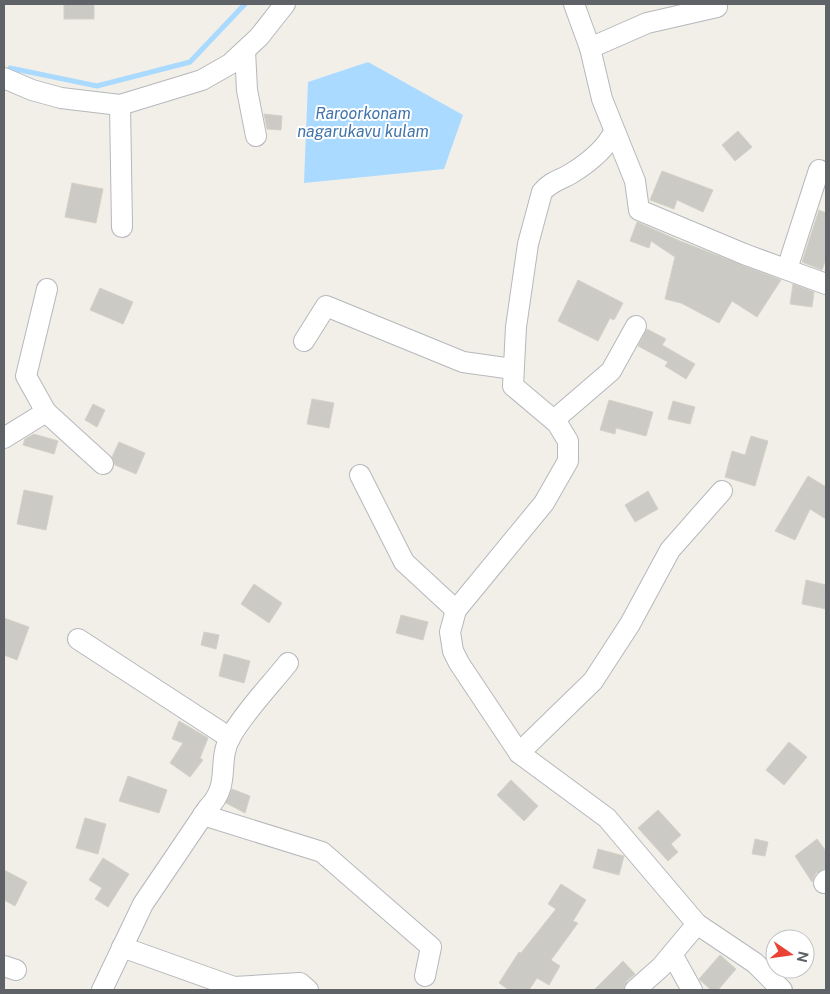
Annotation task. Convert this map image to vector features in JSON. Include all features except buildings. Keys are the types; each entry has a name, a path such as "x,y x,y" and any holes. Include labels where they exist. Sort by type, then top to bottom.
{"street":[{"path":"4,78 32,90 61,98 120,105 202,80 230,64 245,51 285,4"},
{"path":"574,4 590,48 602,98 635,181 639,210 826,284"},
{"path":"590,48 647,22 717,7"},
{"path":"245,51 246,90 256,136"},
{"path":"120,105 122,227"},
{"path":"614,132 601,151 571,174 548,185 542,192 528,244 516,327 513,369 515,390 537,404 554,420 568,441 568,461 544,503 456,610 450,632 453,651 518,753 607,818 697,924 755,963 782,990"},
{"path":"787,269 819,170"},
{"path":"47,288 26,376 46,412 103,464"},
{"path":"304,341 326,306 463,362 513,369"},
{"path":"554,420 611,370 636,326"},
{"path":"4,438 46,412"},
{"path":"360,475 404,562 456,610"},
{"path":"518,753 593,681 630,624 670,550 722,490"},
{"path":"78,639 230,738"},
{"path":"102,990 143,904 203,815 218,798 230,738 288,663"},
{"path":"203,815 322,852 431,947 425,976"},
{"path":"635,990 672,954 697,924"},
{"path":"122,947 234,987 300,983 308,990"},
{"path":"672,954 692,990"}],"water":[{"name":"Raroorkonam nagarukavu kulam","path":"368,62 463,115 444,169 304,183 308,82"}],"waterway":[{"path":"10,68 97,86 190,62 245,4"}]}
